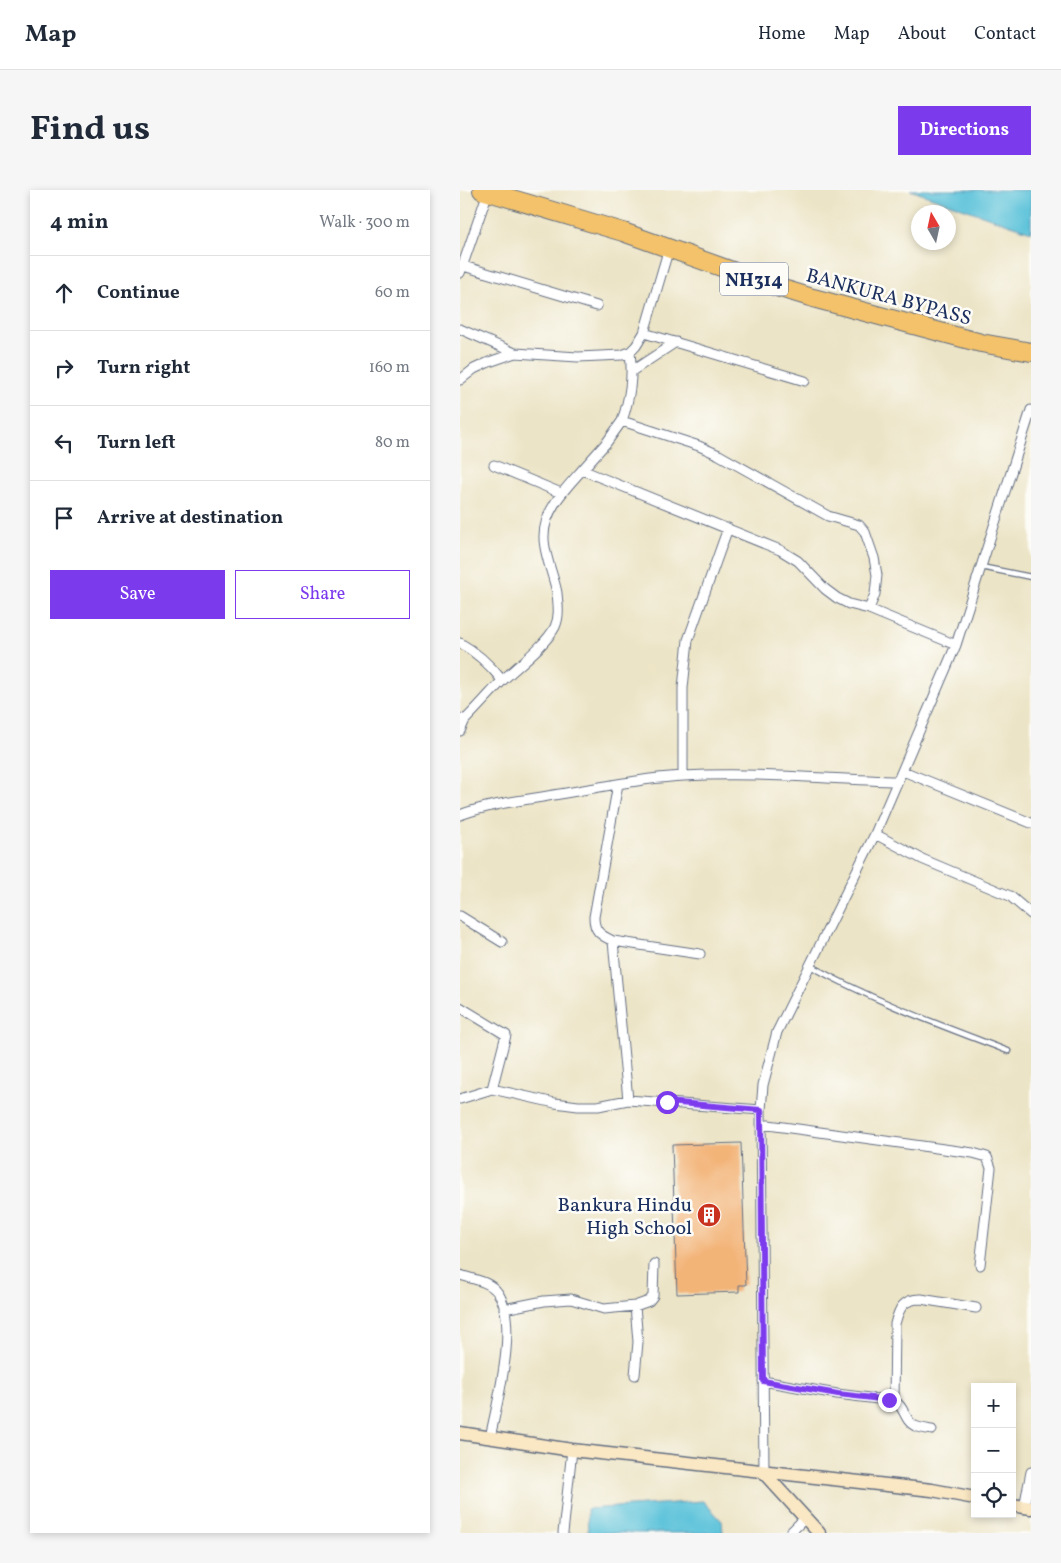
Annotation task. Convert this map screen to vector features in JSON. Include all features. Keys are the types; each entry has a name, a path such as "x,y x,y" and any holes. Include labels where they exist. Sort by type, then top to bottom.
{"highway":[{"name":"BANKURA BYPASS","path":"485,191 623,232 814,298 981,343 1031,352"}],"street":[{"path":"485,191 461,268 596,306"},
{"path":"460,329 515,353 578,356 622,355 630,352 644,334 669,248"},
{"path":"644,334 805,381"},
{"path":"632,370 676,342"},
{"path":"460,730 463,719 520,665 554,628 558,619 559,609 554,577 544,538 547,520 561,493 607,442 622,421 628,401 632,370 630,352"},
{"path":"460,380 474,369 515,353"},
{"path":"819,1533 804,1519 764,1473 762,1084 777,1032 875,834 956,645 1031,410"},
{"path":"622,421 699,446 719,455 828,516 859,525 865,532 874,558 877,575 876,594 869,609"},
{"path":"494,465 561,493"},
{"path":"582,470 728,528 791,556 825,590 837,598 869,609 956,645"},
{"path":"683,776 683,688 688,640 728,528"},
{"path":"460,643 489,663 502,680"},
{"path":"903,771 1031,823"},
{"path":"460,815 476,809 618,784 683,776 735,775 897,781"},
{"path":"618,784 594,926 602,936 613,941 700,954"},
{"path":"875,834 922,859 1010,896 1031,914"},
{"path":"460,916 502,942"},
{"path":"613,941 628,1100"},
{"path":"460,1007 506,1035 492,1089"},
{"path":"460,1099 492,1089 555,1103 578,1106 598,1106 628,1100 761,1110"},
{"path":"761,1124 973,1153 987,1157 990,1168 980,1265"},
{"path":"504,1309 560,1299 579,1301 604,1310 635,1306 649,1301 653,1296 654,1264"},
{"path":"460,1275 483,1282 498,1292 506,1316 505,1356 490,1438"},
{"path":"894,1401 895,1324 898,1312 904,1302 921,1299 976,1308"},
{"path":"635,1306 638,1342 635,1375"},
{"path":"763,1381 838,1394 894,1401 902,1406 911,1423 932,1430"},
{"path":"460,1433 572,1450 764,1473 932,1490 971,1497"},
{"path":"563,1533 572,1450"},
{"path":"1023,1507 1031,1472"},
{"path":"790,1533 804,1519"}],"lane":[{"path":"981,567 1031,577"},
{"path":"810,965 845,985 881,1002 1008,1051"}],"water":[{"path":"910,190 1031,190 1031,232 956,205"},
{"path":"703,1501 722,1521 723,1533 588,1533 587,1509"}],"building":[{"name":"Bankura Hindu High School","path":"741,1143 746,1285 739,1285 739,1292 677,1294 672,1145"}],"place":[{"name":"Bankura Hindu High School","path":"709,1215"}],"route":[{"path":"667,1102 761,1110 763,1381 838,1394 889,1400"}]}
